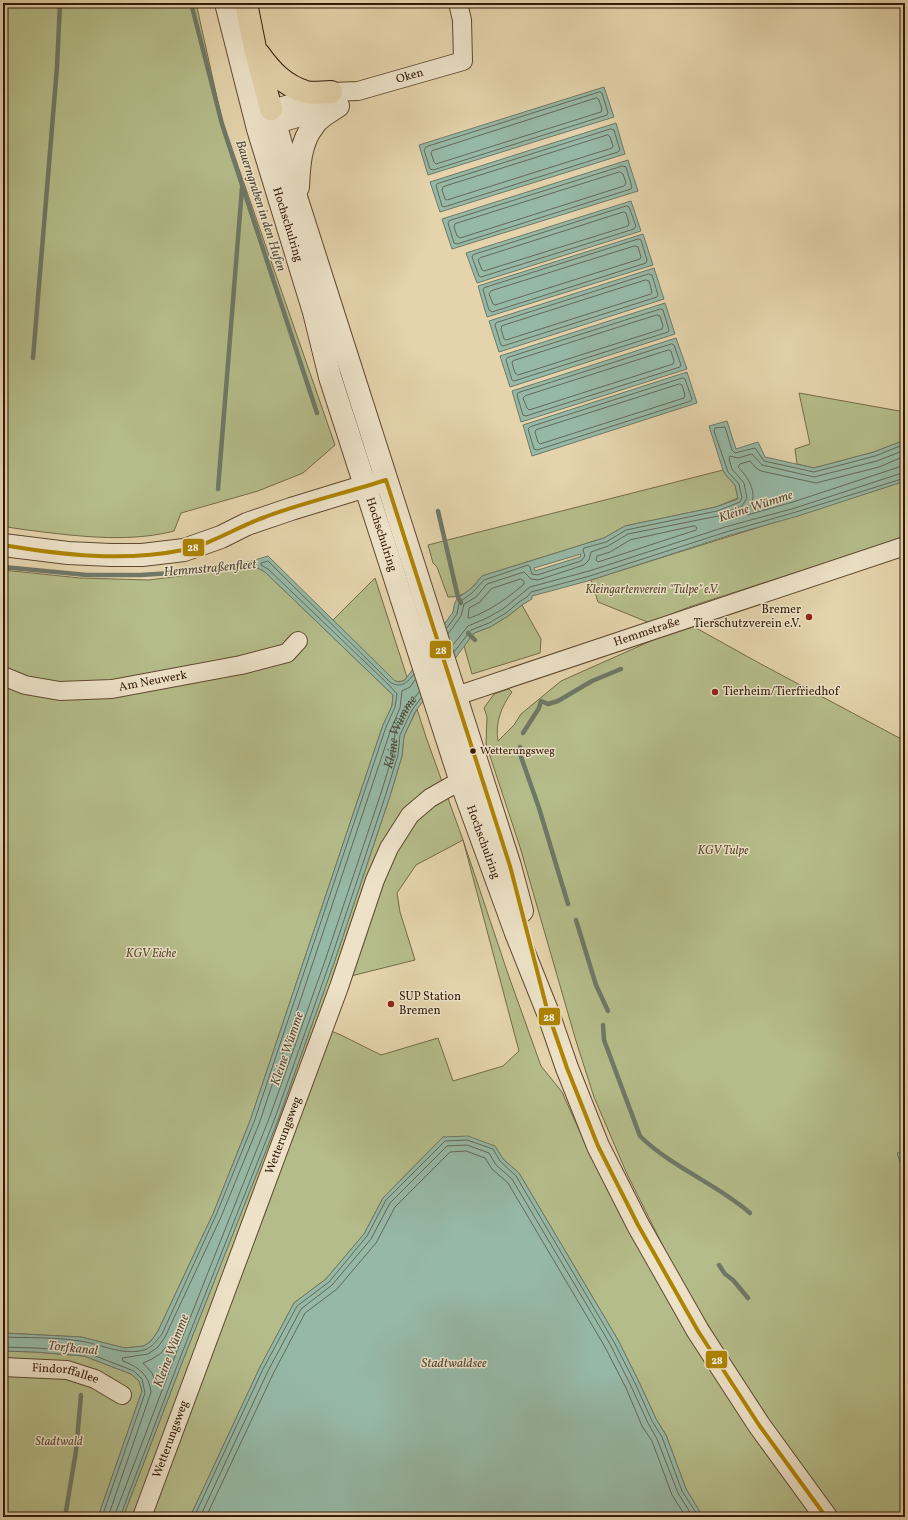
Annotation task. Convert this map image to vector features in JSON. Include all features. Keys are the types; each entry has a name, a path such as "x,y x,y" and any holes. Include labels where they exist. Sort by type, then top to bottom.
{"highway":[{"path":"246,3 255,48 264,119"},
{"path":"255,48 272,71 291,86 307,92 335,99"}],"street":[{"name":"Hochschulring","path":"226,3 264,119 330,377 461,782 516,934 548,1013 598,1146 638,1225 698,1331 759,1425 826,1517"},
{"name":"Oken","path":"264,119 463,61 462,20 458,3"},
{"path":"297,200 300,159 306,140 314,124 335,99"},
{"name":"Hochschulring","path":"264,119 297,200 456,696 510,866 548,1013"},
{"path":"3,544 68,553 142,555 184,550 221,537 247,524 283,511 386,480"},
{"name":"Hemmstraße","path":"434,698 456,696 905,546"},
{"name":"Am Neuwerk","path":"3,676 25,685 60,691 112,689 241,665 287,653 298,641"},
{"name":"Wetterungsweg","path":"142,1517 337,994 375,880 389,848 410,815 430,798 461,782"},
{"name":"Findorffallee","path":"3,1367 67,1370 95,1379 122,1395"}],"green space":[{"path":"3,3 196,3 222,120 335,445 303,473 258,491 181,513 174,531 158,534 108,538 75,536 3,526"},
{"path":"799,393 905,412 905,440 874,452 814,468 797,464 795,449 810,444"},
{"path":"723,470 735,485 738,498 716,507 625,526 604,538 482,576 468,591 459,596 448,597 437,567 433,563 428,545"},
{"name":"Kleingartenverein \"Tulpe\" e.V.","path":"905,481 905,537 689,607 650,623 598,602 591,580"},
{"name":"KGV Eiche","path":"258,568 265,572 393,695 392,706 383,725 250,1121 213,1214 158,1331 151,1341 144,1346 124,1348 81,1337 3,1333 3,570 80,578 149,580 233,569"},
{"path":"375,578 407,677 405,680 399,682 395,681 333,620"},
{"path":"522,605 541,639 540,653 472,674 464,646 474,633 490,627"},
{"name":"KGV Tulpe","path":"689,624 905,741 905,1517 838,1517 775,1429 717,1340 678,1276 627,1174 594,1097 576,1041 520,847 486,744 487,717 484,708 494,694 509,689 512,692 502,709 498,722 498,741 514,725 521,714 561,681"},
{"path":"417,709 463,840 508,974 541,1066 562,1092 588,1150 687,1334 751,1431 813,1517 703,1517 686,1489 666,1435 656,1419 618,1340 519,1173 503,1159 495,1146 443,1137 383,1198 364,1234 326,1279 294,1303 260,1367 190,1517 123,1517 183,1360 278,1120 335,960 390,796 402,756 404,736","holes":["463,840 519,1051 503,1066 453,1081 438,1038 381,1055 331,1031 351,976 415,960 400,912 397,893 416,865"]},
{"name":"Stadtwald","path":"3,1351 84,1356 131,1374 139,1381 142,1391 98,1517 3,1517"}],"water":[{"path":"604,87 614,117 428,175 419,145"},
{"path":"616,123 625,154 440,212 430,182"},
{"path":"628,160 638,191 452,249 442,219"},
{"path":"631,201 641,231 477,283 466,253"},
{"path":"643,234 653,265 487,317 478,286"},
{"path":"654,268 664,299 499,352 489,321"},
{"path":"665,303 675,334 510,387 500,356"},
{"path":"676,338 687,369 521,422 512,391"},
{"path":"687,372 697,403 532,456 523,425"},
{"path":"727,421 736,449 758,442 765,457 814,468 874,452 905,440 905,481 798,516 727,536 591,580 532,596 532,599 508,616 490,627 474,633 415,712 404,736 402,756 390,796 335,960 278,1120 183,1360 123,1517 98,1517 142,1391 139,1381 131,1374 84,1356 3,1351 3,1333 81,1337 125,1348 144,1346 151,1341 158,1331 213,1214 250,1121 383,725 392,706 393,695 265,572 258,568 233,569 233,564 248,562 268,556 395,681 400,682 405,680 453,612 456,600 473,587 482,576 604,538 625,526 716,507 738,499 735,485 723,470 709,426","holes":["581,554 580,557 535,571 534,568"]},
{"name":"Stadtwaldsee","path":"468,1136 495,1146 503,1159 519,1173 618,1340 656,1419 666,1435 686,1489 703,1517 190,1517 260,1367 294,1303 326,1279 364,1234 383,1198 443,1137"},
{"path":"905,1151 905,1177 897,1153"}],"waterway":[{"path":"33,358 57,67 60,3"},
{"name":"Bauerngraben in den Hufen","path":"191,3 222,124 317,413"},
{"path":"218,489 242,188"},
{"name":"Bauerngraben in den Hufen","path":"438,511 458,597 461,603"},
{"name":"Hemmstraßenfleet","path":"3,567 87,575 140,575 206,571 238,566"},
{"path":"468,633 475,640"},
{"path":"523,733 539,708 541,701 548,704 558,701 592,681 621,669"},
{"path":"520,747 520,754 539,808 568,904"},
{"path":"576,920 596,985 608,1011"},
{"path":"603,1025 604,1040 640,1136 666,1157 723,1193 750,1213"},
{"path":"719,1265 725,1274 733,1280 748,1298"},
{"path":"65,1517 76,1451 81,1395"}],"transit line":[{"name":"28","path":"3,545 48,552 93,556 138,556 161,554 204,544 255,521 280,512 386,480 510,866 548,1013 567,1068 598,1146 638,1225 698,1331 759,1425 826,1517"}],"place":[{"name":"Bremer Tierschutzverein e.V.","path":"809,617"},
{"name":"Tierheim/Tierfriedhof","path":"715,692"},
{"name":"Wetterungsweg","path":"473,751"},
{"name":"SUP Station Bremen","path":"391,1004"}],"water label":[{"name":"Kleine Wümme","path":"756,507"},
{"name":"Kleine Wümme","path":"399,732"},
{"name":"Kleine Wümme","path":"288,1049"},
{"name":"Torfkanal","path":"73,1349"},
{"name":"Kleine Wümme","path":"172,1351"}]}
